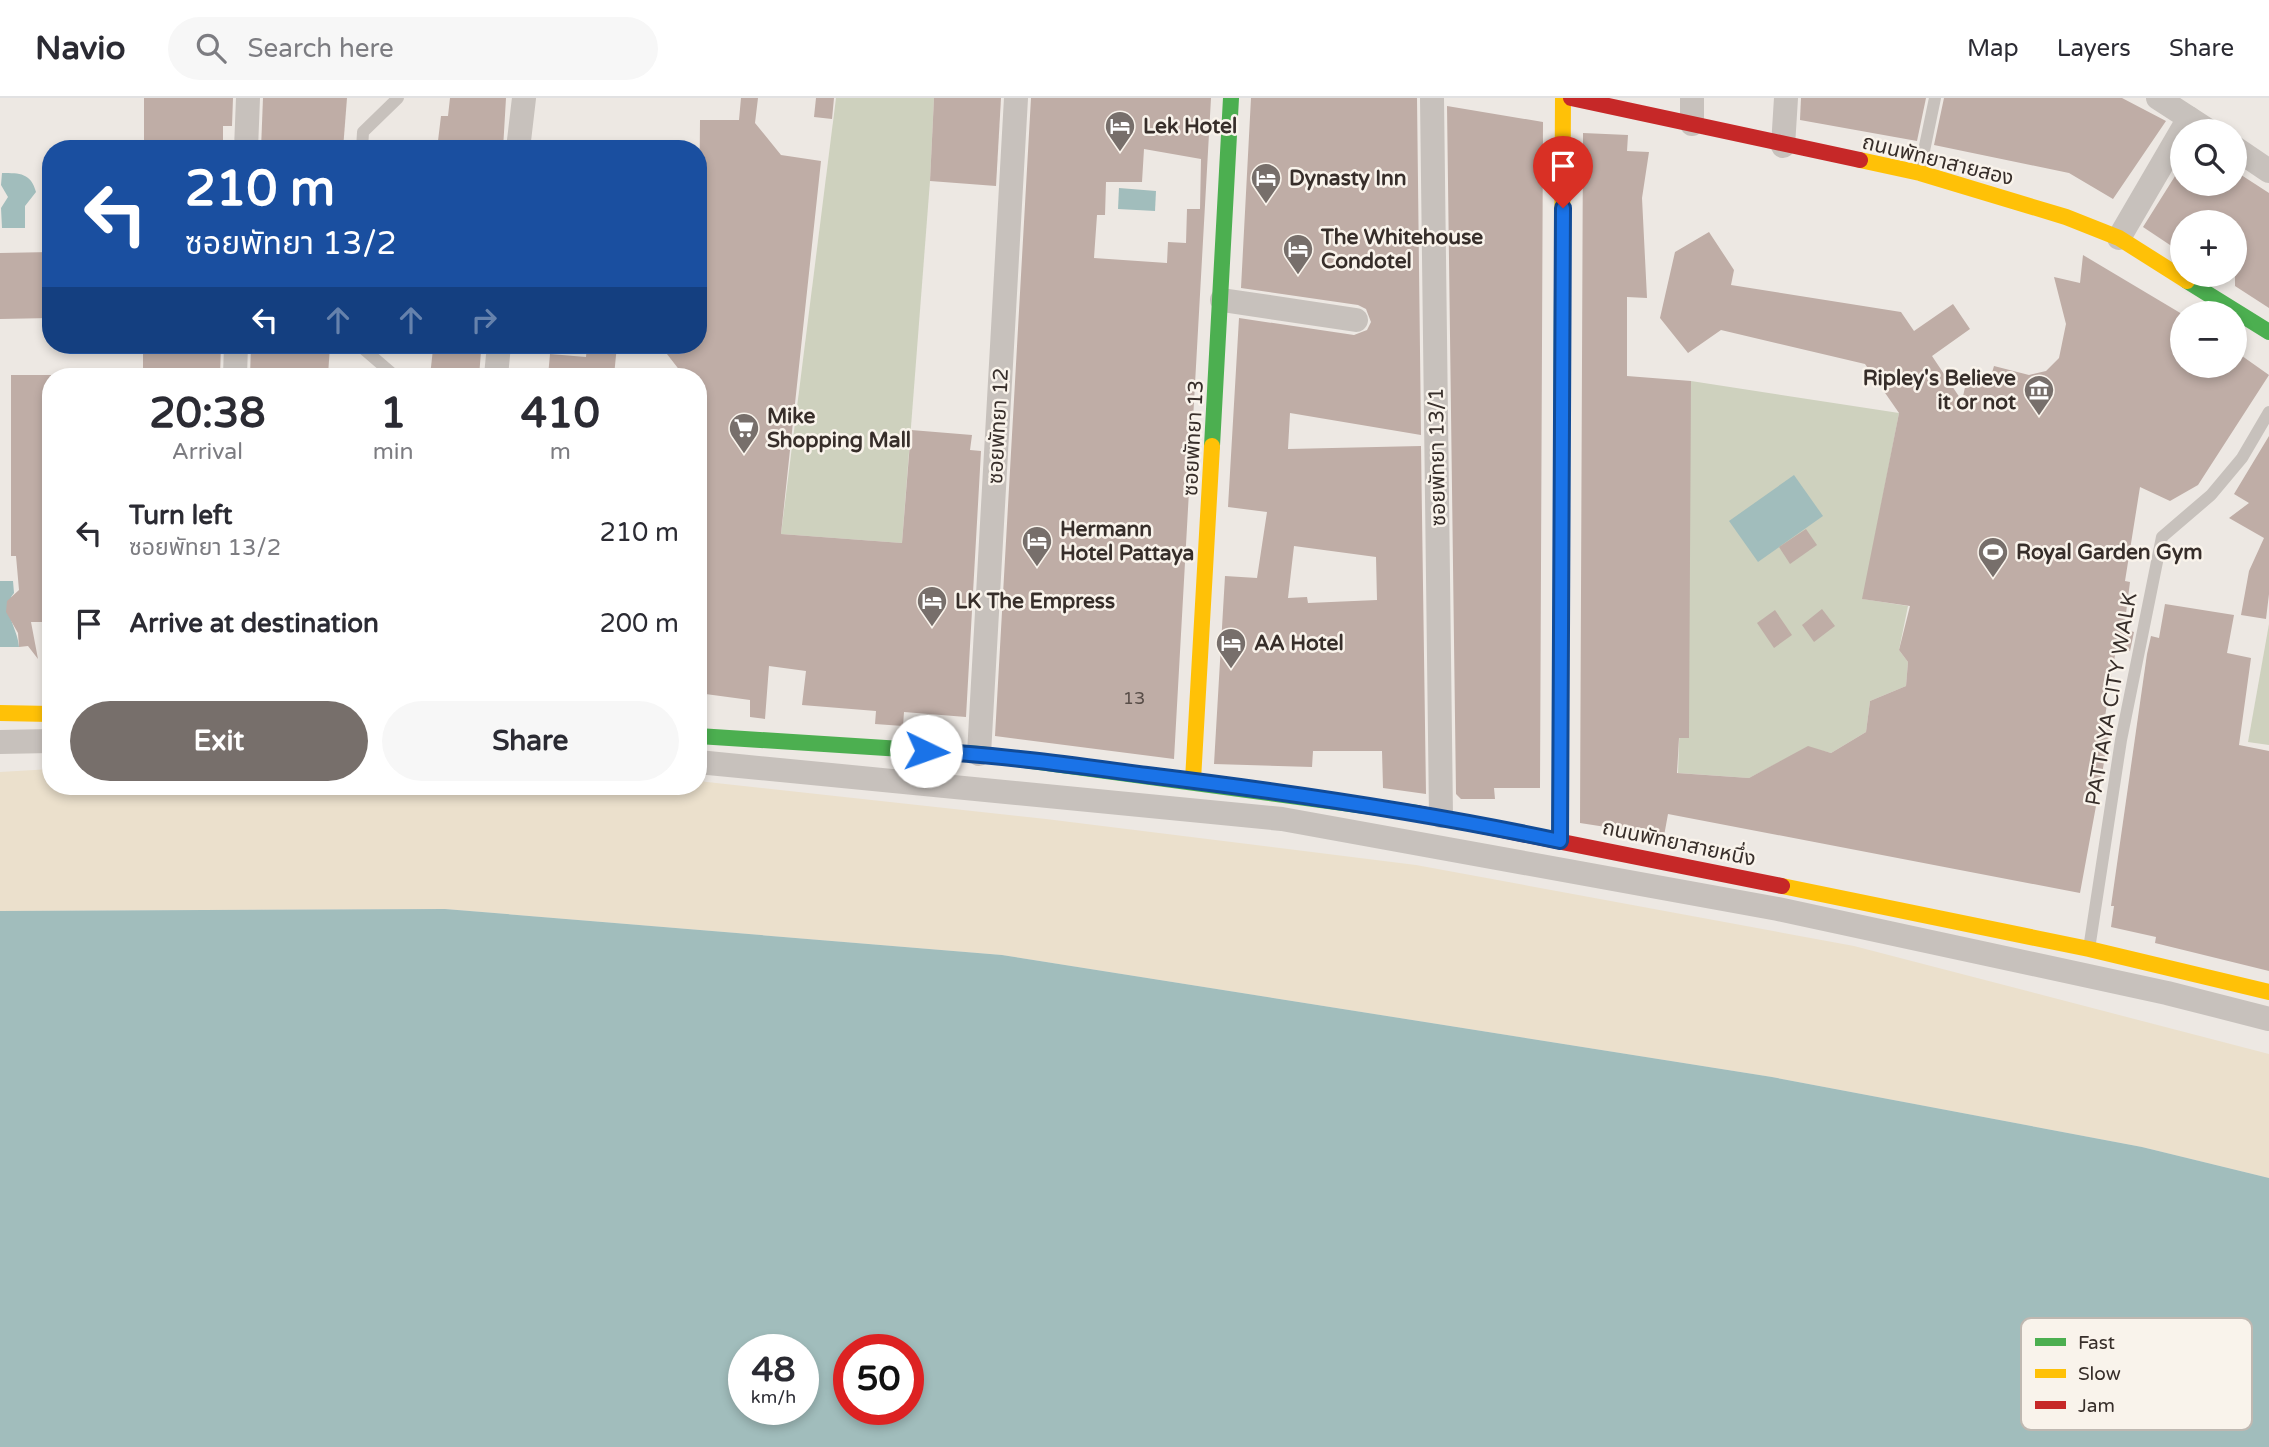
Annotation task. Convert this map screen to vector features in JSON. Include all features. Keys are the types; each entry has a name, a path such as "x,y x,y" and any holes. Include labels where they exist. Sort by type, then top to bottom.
{"main road":[{"name":"ซอยพัทยา 13","path":"1193,780 1222,300 1231,98"},
{"path":"1560,841 1563,98"},
{"name":"ถนนพัทยาสายสอง","path":"1571,98 1617,102 1783,146 1920,173 2066,217 2119,238 2269,332"},
{"path":"0,713 42,714"},
{"name":"ถนนพัทยาสายหนึ่ง","path":"707,738 979,754 1193,780 1441,816 2089,949 2269,992"}],"street":[{"path":"246,140 248,98"},
{"path":"519,140 523,98"},
{"name":"ซอยพัทยา 12","path":"979,754 1016,98"},
{"name":"ซอยพัทยา 13/1","path":"1432,98 1441,816"},
{"path":"1692,98 1692,124"},
{"path":"1783,146 1786,98"},
{"path":"2119,238 2189,118 2158,98"},
{"path":"2247,156 2269,170"},
{"path":"1222,300 1356,320"},
{"path":"0,743 42,741"},
{"path":"707,763 1282,819 1778,909 2167,993 2269,1019"}],"lane":[{"path":"363,140 363,132 398,98"},
{"path":"1920,173 1936,98"},
{"path":"369,354 386,368"},
{"name":"PATTAYA CITY WALK","path":"2089,949 2122,740 2162,537 2211,495 2242,458 2269,412"}],"green space":[{"path":"836,98 934,98 902,543 781,534"},
{"path":"1691,381 1899,413 1863,599 1908,606 1899,650 1908,662 1906,686 1870,701 1866,732 1831,753 1808,747 1749,778 1678,773"},
{"path":"2269,624 2269,745 2248,742"}],"sand":[{"path":"42,770 42,795 707,795 707,782 1046,819 1416,865 1854,946 2269,1054 2269,1178 2142,1147 1772,1077 1002,955 445,909 0,911 0,772"}],"water":[{"path":"2,173 24,175 34,186 36,192 25,206 25,228 2,228 1,208 8,197 1,185"},
{"path":"1119,188 1156,191 1155,211 1118,209"},
{"path":"1794,475 1823,516 1758,562 1729,521"},
{"path":"0,581 13,581 14,593 10,599 9,612 19,647 0,647"},
{"path":"445,909 1002,955 1772,1077 2142,1147 2269,1178 2269,1447 0,1447 0,911"}],"building":[{"path":"144,98 233,98 232,126 223,126 223,140 144,140"},
{"path":"263,98 347,98 344,140 261,140"},
{"path":"450,98 506,98 504,140 438,140 441,116 448,116"},
{"path":"741,98 758,98 755,123 781,155 821,161 781,534 902,543 911,430 972,435 970,450 981,451 966,717 904,712 903,726 875,724 876,711 802,705 806,671 769,666 765,719 750,717 750,700 707,694 707,368 678,368 667,354 707,354 707,140 700,140 700,120 739,120"},
{"path":"816,98 834,98 832,119 814,117"},
{"path":"934,98 1001,98 996,186 930,181"},
{"path":"1031,98 1211,98 1174,759 995,736","holes":["1144,149 1201,159 1200,209 1187,209 1186,243 1168,242 1167,263 1094,258 1097,215 1105,215 1106,182 1142,182"]},
{"path":"1251,98 1417,98 1421,435 1290,413 1288,449 1421,446 1426,794 1383,788 1382,751 1313,751 1312,767 1214,764 1225,576 1257,578 1267,512 1228,507 1239,318 1354,335 1367,330 1371,322 1366,309 1358,305 1241,288","holes":["1294,546 1376,557 1377,600 1308,603 1307,597 1288,598"]},
{"path":"1801,98 1926,98 1917,141 1800,120"},
{"path":"1944,98 2122,98 2166,121 2113,199 2069,173 1934,145"},
{"path":"1447,106 1543,122 1540,788 1494,788 1495,799 1461,799 1456,794"},
{"path":"1583,133 1628,135 1627,151 1649,152 1642,198 1647,298 1627,297 1627,376 1691,381 1689,738 1679,738 1677,773 1749,778 1808,746 1831,753 1866,732 1870,701 1906,686 1908,662 1899,650 1910,606 1862,599 1899,413 1865,364 1721,330 1688,353 1660,318 1675,252 1709,232 1734,270 1731,285 1901,312 1914,331 1953,304 1970,329 1932,356 1962,401 1967,378 1991,376 1994,366 2029,375 2046,371 2059,358 2066,324 2054,277 2080,283 2083,255 2170,307 2170,378 2247,378 2247,359 2269,375 2198,485 2170,501 2140,487 2125,581 2130,582 2124,629 2134,632 2130,651 2116,649 2103,729 2110,730 2080,893 1668,814 1664,836 1580,823"},
{"path":"2247,179 2269,193 2269,308 2237,287 2247,287 2247,210 2170,210 2170,245 2143,227 2170,184 2170,196 2247,196"},
{"path":"42,252 42,318 0,319 0,253"},
{"path":"143,354 221,354 220,368 143,368"},
{"path":"251,354 329,354 329,368 250,368"},
{"path":"432,354 481,354 480,368 431,368"},
{"path":"550,354 586,357 586,354 616,354 615,368 549,368"},
{"path":"11,375 42,375 42,622 31,622 38,659 28,646 19,647 18,633 6,612 7,601 19,590 16,556 11,556"},
{"path":"2269,436 2269,594 2266,619 2241,615 2249,571 2264,538 2229,518 2249,503 2234,494"},
{"path":"1806,529 1817,545 1790,564 1779,547"},
{"path":"2165,604 2234,615 2227,653 2251,658 2239,745 2269,751 2269,971 2155,943 2156,937 2111,927 2114,906 2111,906 2147,654 2151,636 2159,638"},
{"path":"1822,609 1835,626 1814,642 1802,625"},
{"path":"1775,610 1792,635 1774,648 1757,623"}],"traffic: fast":[{"path":"1212,446 1231,98"},
{"path":"1560,841 1562,287"},
{"path":"2197,287 2269,332"},
{"path":"707,737 979,754 1417,813"}],"traffic: slow":[{"path":"1562,287 1563,98"},
{"path":"1860,160 1920,173 2066,217 2119,238 2170,270"},
{"path":"1193,780 1212,446"},
{"path":"0,713 42,714"},
{"path":"1782,886 2089,949 2269,992"}],"traffic: jam":[{"path":"1571,98 1860,160"},
{"path":"1417,813 1782,886"}],"place":[{"name":"Lek Hotel","path":"1120,153"},
{"name":"Dynasty Inn","path":"1266,205"},
{"name":"The Whitehouse Condotel","path":"1298,276"},
{"name":"Ripley's Believe it or not","path":"2039,417"},
{"name":"Mike Shopping Mall","path":"744,455"},
{"name":"Hermann Hotel Pattaya","path":"1037,568"},
{"name":"Royal Garden Gym","path":"1993,579"},
{"name":"LK The Empress","path":"932,628"},
{"name":"AA Hotel","path":"1231,670"}],"route":[{"path":"926,751 979,754 1221,784 1441,816 1560,841 1563,208"}]}
